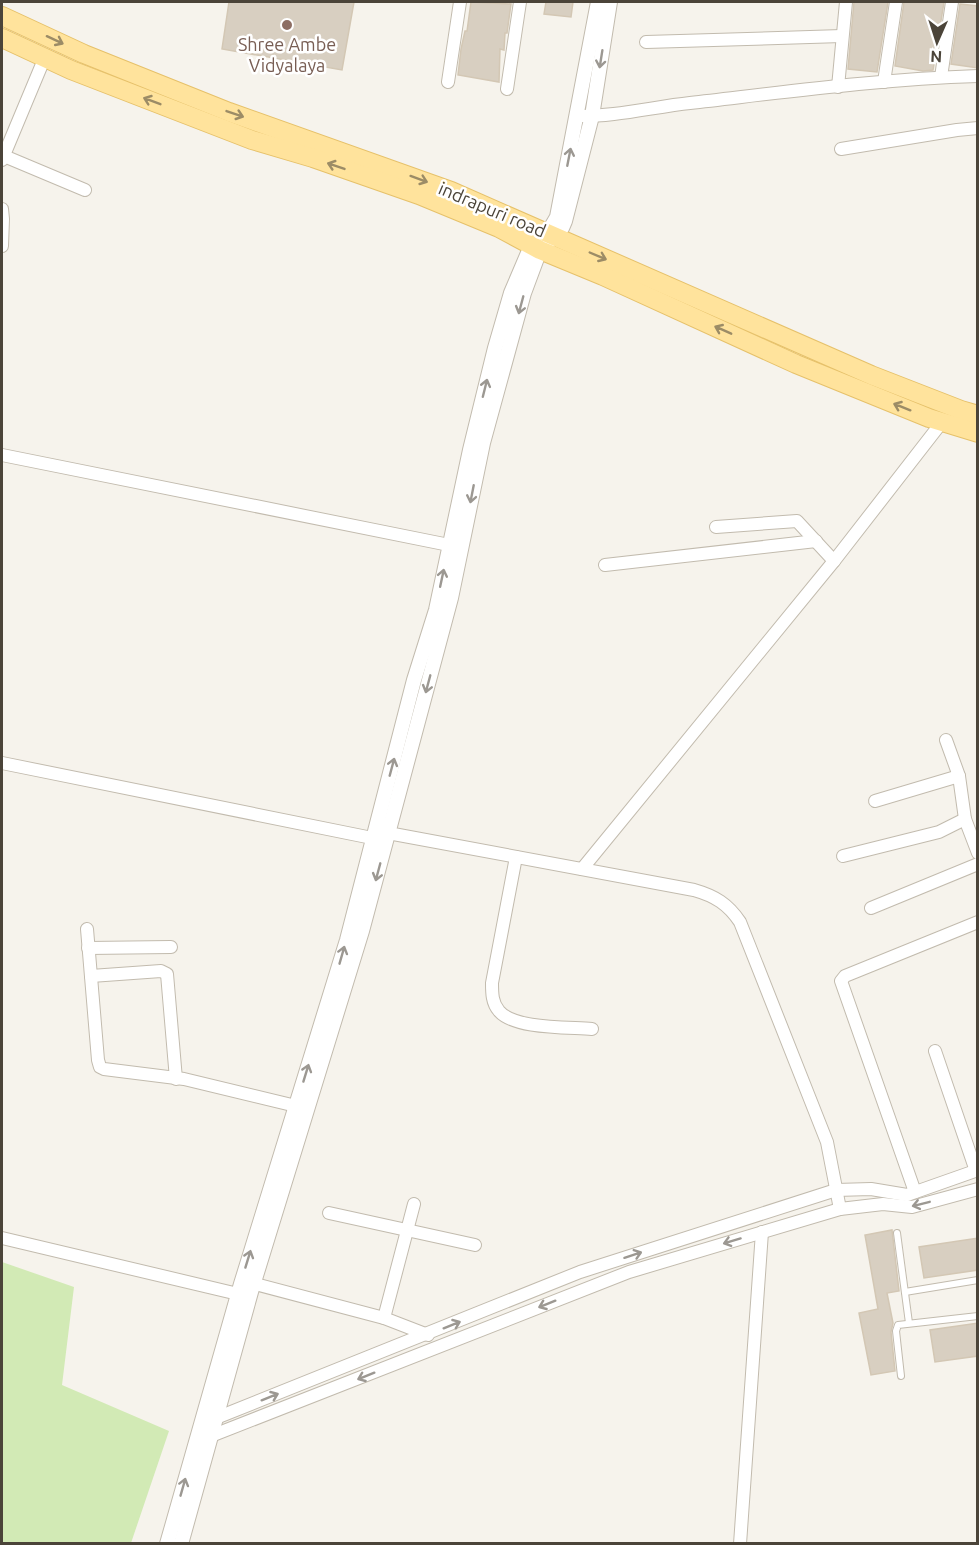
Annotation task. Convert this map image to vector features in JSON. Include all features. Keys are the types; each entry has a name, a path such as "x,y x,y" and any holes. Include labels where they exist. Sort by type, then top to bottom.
{"main road":[{"name":"indrapuri road","path":"2,16 84,54 229,112 451,191 543,242 752,322 871,375 978,415"},
{"path":"2,38 71,70 252,141 313,158 419,195 499,228 543,242 603,276 796,364 942,422 978,433"}],"street":[{"path":"448,82 460,2"},
{"path":"507,88 520,2"},
{"path":"181,1544 216,1418 244,1286 332,1009 372,838 435,610 495,348 511,293 557,217 598,2"},
{"path":"167,1544 296,1106 362,931 451,598 484,437 524,293 543,242 566,220 592,116 610,2"},
{"path":"838,87 846,2"},
{"path":"884,82 896,2"},
{"path":"941,77 952,2"},
{"path":"646,42 842,36"},
{"path":"45,57 3,158 85,190"},
{"path":"577,116 884,82 978,76"},
{"path":"841,149 978,128"},
{"path":"2,209 2,246"},
{"path":"582,869 834,561 942,422"},
{"path":"2,455 449,545"},
{"path":"716,527 797,521 834,561"},
{"path":"605,565 816,541"},
{"path":"946,740 959,776 965,819 978,853"},
{"path":"2,763 372,838"},
{"path":"875,801 959,776"},
{"path":"843,856 939,832 965,819"},
{"path":"388,833 694,890 721,900 740,922 826,1142 840,1209"},
{"path":"516,857 492,983 492,997 498,1010 508,1019 521,1023 592,1029"},
{"path":"871,908 978,864"},
{"path":"915,1192 841,981 845,976 978,922"},
{"path":"87,929 100,1067 176,1078 296,1106"},
{"path":"88,948 171,947"},
{"path":"91,976 161,972 167,974 176,1078"},
{"path":"216,1418 604,1264 836,1190 871,1189 901,1194 915,1192 977,1170 935,1052"},
{"path":"211,1436 449,1344 613,1277 840,1209 883,1204 912,1207 977,1189"},
{"path":"384,1318 414,1204"},
{"path":"329,1213 475,1245"},
{"path":"740,1544 762,1232"},
{"path":"2,1238 244,1286 384,1318 449,1344"}],"lane":[{"path":"977,1189 978,1194"},
{"path":"897,1233 909,1323"},
{"path":"905,1292 978,1280"},
{"path":"901,1376 896,1328 902,1324 978,1316"}],"green space":[{"path":"2,1262 74,1287 62,1385 169,1431 131,1543 2,1543"}],"building":[{"name":"Shree Ambe Vidyalaya","path":"229,2 354,2 342,70 222,49"},
{"path":"471,2 511,4 504,50 500,49 499,82 458,75"},
{"path":"546,2 573,2 571,17 544,14"},
{"path":"854,2 888,2 877,72 848,69"},
{"path":"904,2 944,2 933,70 923,71 895,66"},
{"path":"960,4 978,6 978,68 951,64"},
{"path":"892,1230 899,1291 887,1293 893,1323 891,1332 895,1371 871,1375 859,1313 878,1309 865,1235"},
{"path":"978,1238 978,1270 924,1278 919,1247"},
{"path":"978,1323 978,1356 935,1362 930,1330"}],"place":[{"name":"Shree Ambe Vidyalaya","path":"287,25"}]}
